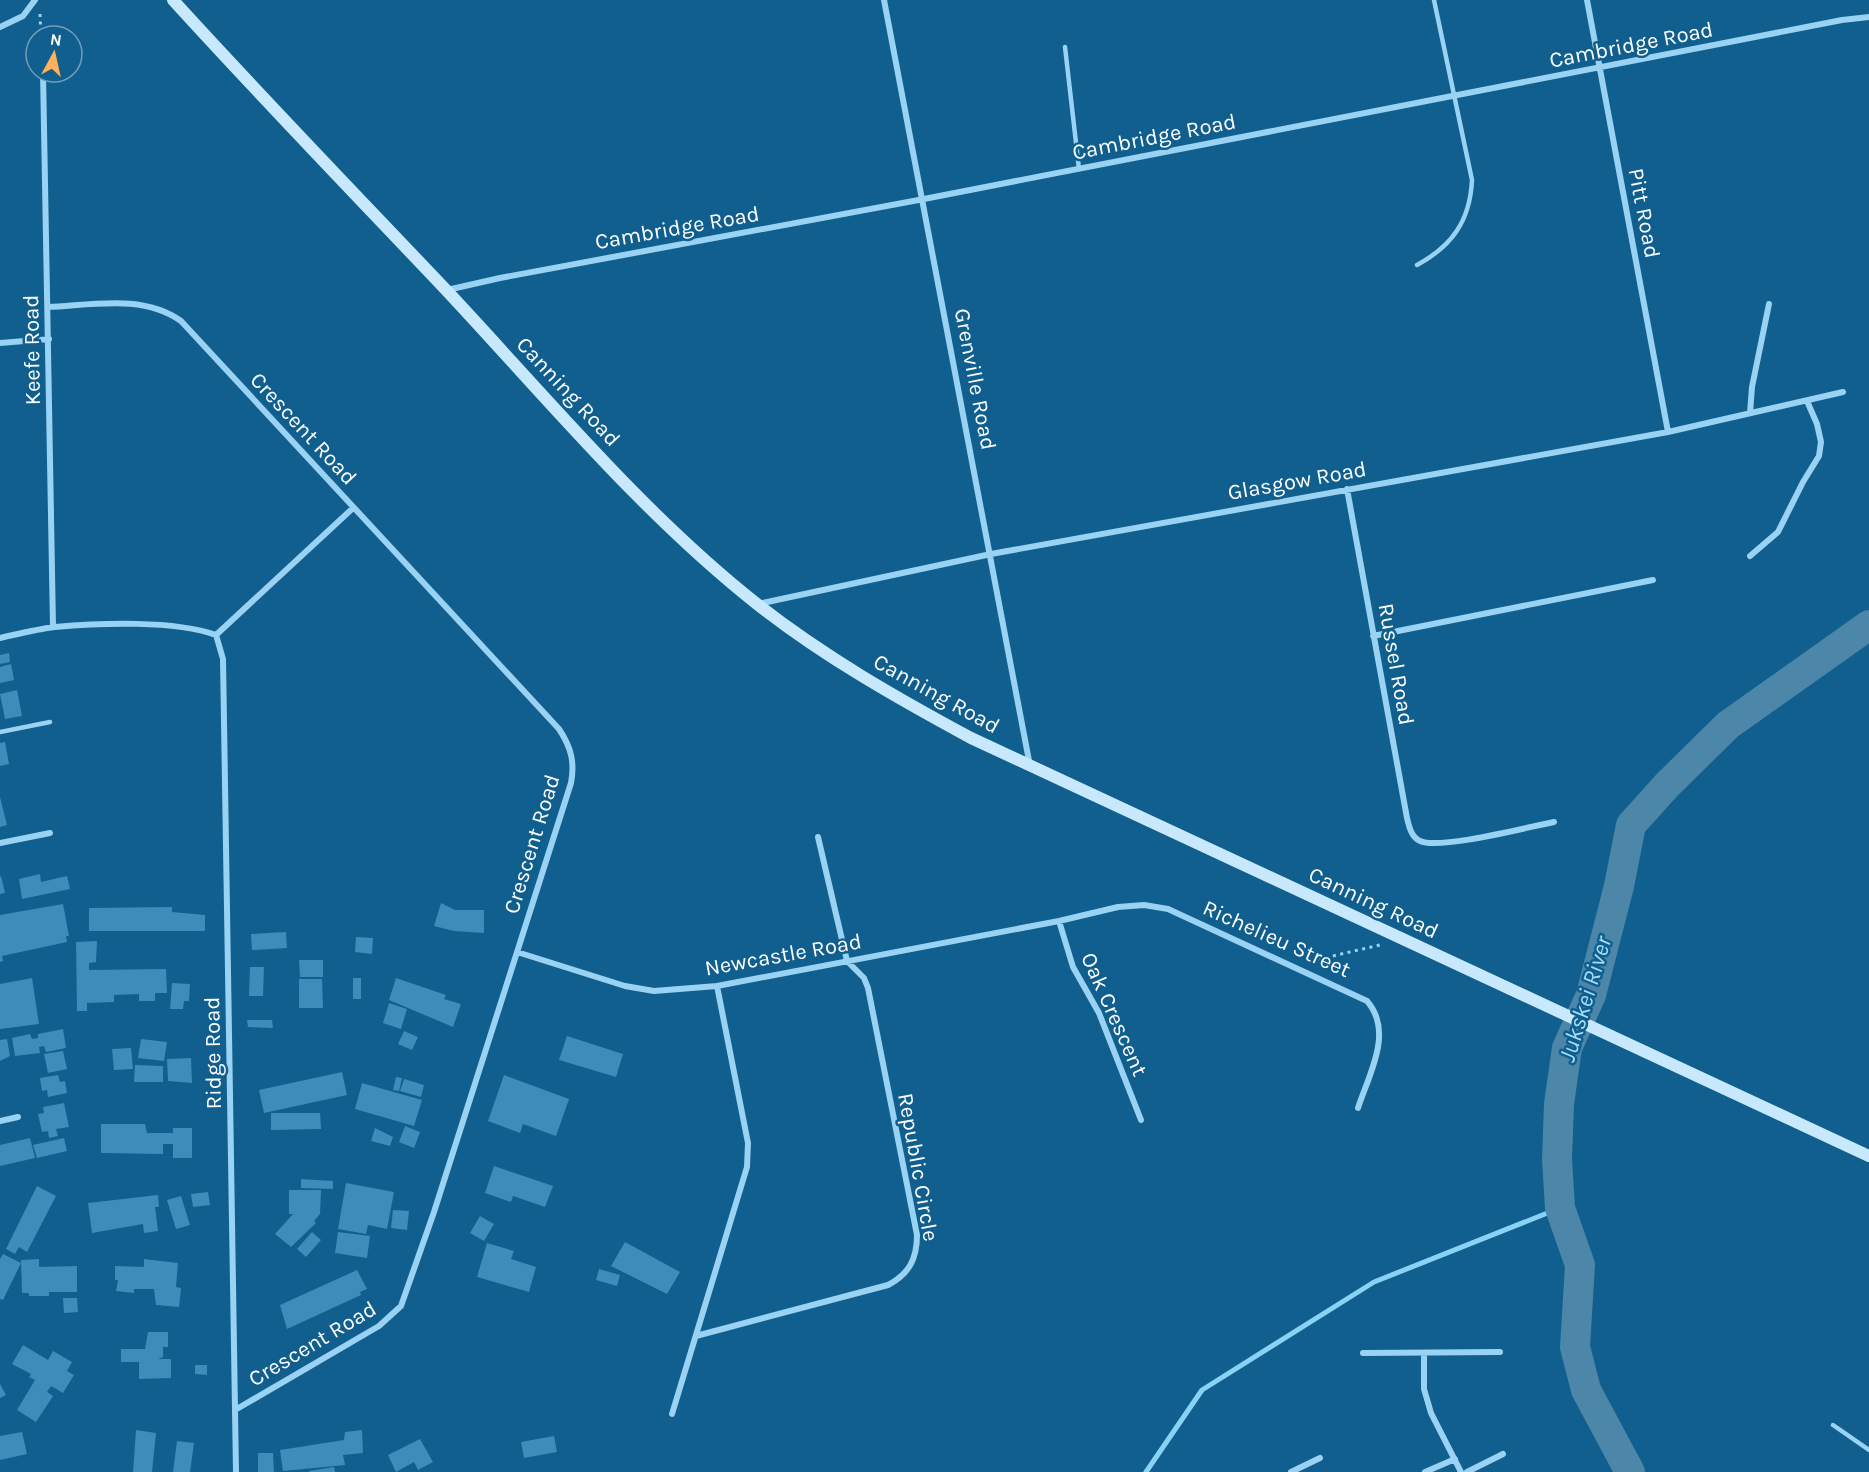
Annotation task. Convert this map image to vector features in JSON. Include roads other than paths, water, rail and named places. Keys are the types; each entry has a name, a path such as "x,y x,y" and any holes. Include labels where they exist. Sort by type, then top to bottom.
{"main road":[{"name":"Canning Road","path":"173,0 285,122 664,522 758,604 890,694 1030,766 1544,1002 1869,1156"}],"street":[{"path":"0,27 23,16 35,0"},
{"name":"Grenville Road","path":"884,0 924,199 1030,766"},
{"name":"Pitt Road","path":"1587,0 1668,432"},
{"name":"Cambridge Road","path":"446,290 1454,95 1600,69 1842,20 1869,17"},
{"name":"Keefe Road","path":"43,84 53,627"},
{"name":"Crescent Road","path":"48,307 125,303 144,305 168,312 190,330 559,729 571,749 573,760 571,783 401,1306 379,1326 235,1410"},
{"path":"1750,413 1752,387 1769,304"},
{"path":"0,343 48,339"},
{"name":"Glasgow Road","path":"758,604 790,595 991,554 1668,432 1843,392"},
{"path":"1750,556 1778,532 1803,482 1820,456 1821,442 1807,400"},
{"name":"Russel Road","path":"1347,489 1407,818 1413,835 1419,841 1444,843 1554,822"},
{"path":"0,638 53,627 174,626 200,629 216,635 353,508"},
{"path":"1373,636 1653,580"},
{"name":"Ridge Road","path":"216,635 222,649 223,671 236,1472"},
{"path":"0,843 50,833"},
{"path":"818,837 847,961"},
{"name":"Richelieu Street","path":"1059,921 1118,907 1158,907 1357,994 1376,1011 1379,1020 1379,1042 1358,1108"},
{"name":"Newcastle Road","path":"517,952 640,990 717,986 1059,921"},
{"name":"Oak Crescent","path":"1059,921 1073,967 1098,1013 1141,1120"},
{"name":"Republic Circle","path":"696,1336 888,1286 906,1273 915,1257 917,1235 868,988 864,978 847,961"},
{"path":"672,1414 744,1179 748,1155 717,986"},
{"path":"0,1121 18,1117"},
{"path":"1363,1353 1500,1352"},
{"path":"1424,1354 1424,1389 1431,1413 1461,1472"},
{"path":"1467,1472 1503,1454"},
{"path":"1291,1472 1320,1458"},
{"path":"1425,1472 1455,1459"}],"lane":[{"path":"1417,265 1438,254 1454,237 1467,211 1472,180 1434,0"},
{"path":"1065,47 1079,169"},
{"path":"0,732 50,722"},
{"path":"1833,1425 1869,1450"}],"waterway":[{"name":"Jukskei River","path":"1630,1472 1586,1390 1575,1347 1580,1265 1560,1208 1557,1159 1559,1104 1567,1048 1591,995 1619,886 1631,825 1667,785 1728,725 1869,625"},
{"path":"1146,1472 1202,1390 1374,1282 1560,1208"}]}
